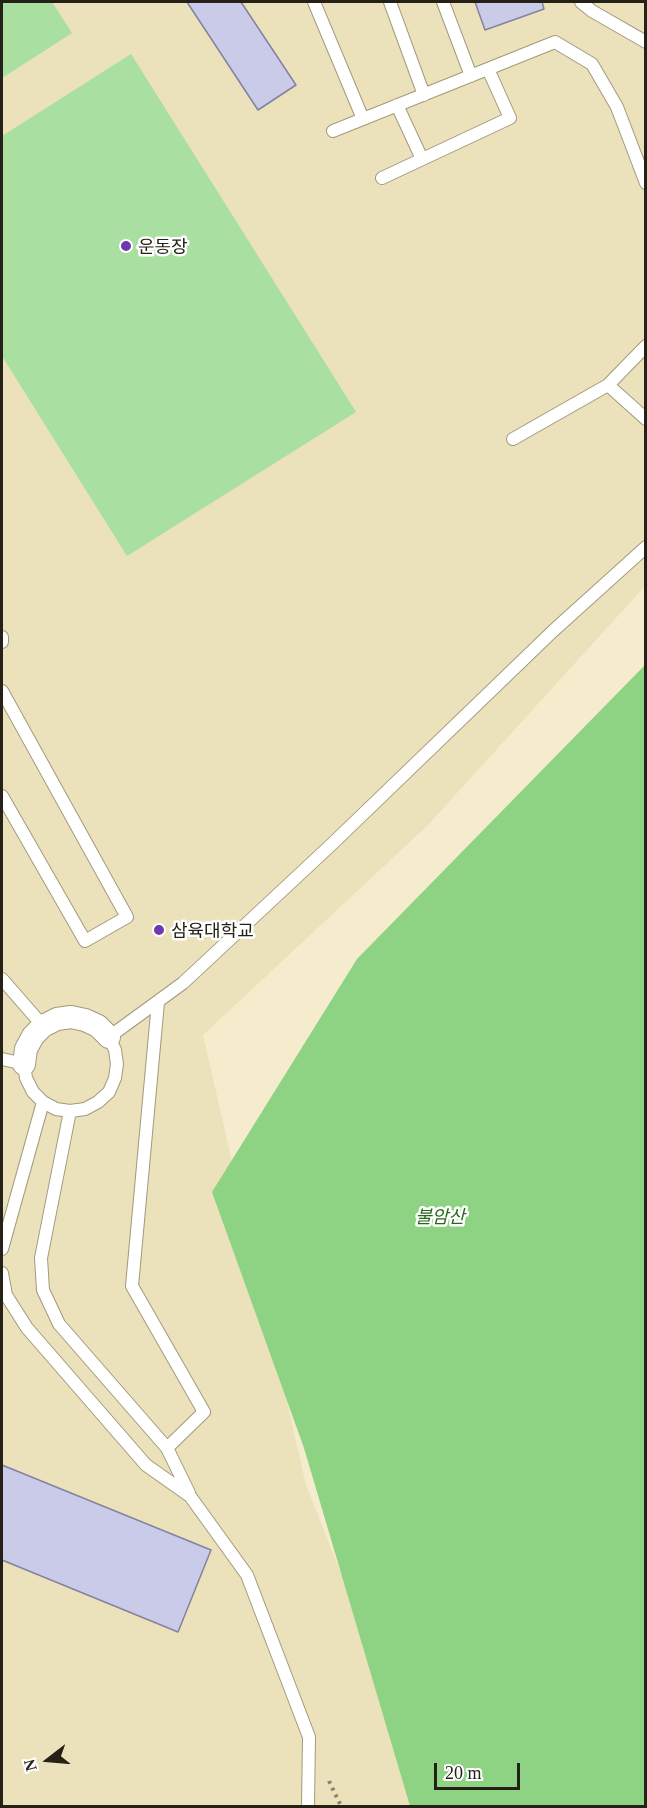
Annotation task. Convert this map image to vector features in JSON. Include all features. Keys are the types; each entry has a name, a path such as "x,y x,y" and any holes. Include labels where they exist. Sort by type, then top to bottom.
{"street":[{"path":"24,1064 26,1049 33,1036 43,1026 57,1020 70,1017 92,1023 109,1037"}],"lane":[{"path":"314,2 363,119"},
{"path":"390,2 424,95"},
{"path":"443,2 471,76"},
{"path":"581,2 592,11 645,42"},
{"path":"333,131 555,42 592,64 617,107 645,183"},
{"path":"382,178 510,118 488,69"},
{"path":"397,105 422,159"},
{"path":"513,439 608,385 645,346"},
{"path":"608,385 645,419"},
{"path":"2,1059 24,1064 26,1078 33,1092 43,1102 56,1109 70,1111 85,1109 98,1102 109,1092 115,1078 117,1064 115,1050 109,1037 158,1002 200,967 553,631 645,547"},
{"path":"2,637 2,642"},
{"path":"2,691 127,917 85,941 2,796"},
{"path":"2,979 43,1026"},
{"path":"158,1002 132,1286 204,1412 167,1448"},
{"path":"2,1249 43,1102"},
{"path":"70,1111 41,1258 43,1290 59,1324 167,1448 190,1496 247,1575 309,1737 308,1806"},
{"path":"2,1273 6,1295 27,1328 146,1465 190,1496"}],"shaded area":[{"name":"삼육대학교","path":"2,2 645,2 645,586 428,825 203,1035 306,1485 433,1806 2,1806"}],"green space":[{"path":"2,2 52,2 72,33 2,78"},
{"name":"운동장","path":"131,54 356,412 127,556 2,356 2,136"},
{"name":"불암산","path":"645,665 645,1806 410,1806 304,1448 212,1192 357,959"}],"building":[{"path":"187,2 241,2 296,85 258,110"},
{"path":"475,2 542,2 544,9 485,30"},
{"path":"2,1465 211,1550 178,1632 2,1560"}],"place":[{"name":"운동장","path":"126,246"},
{"name":"삼육대학교","path":"159,930"}]}
